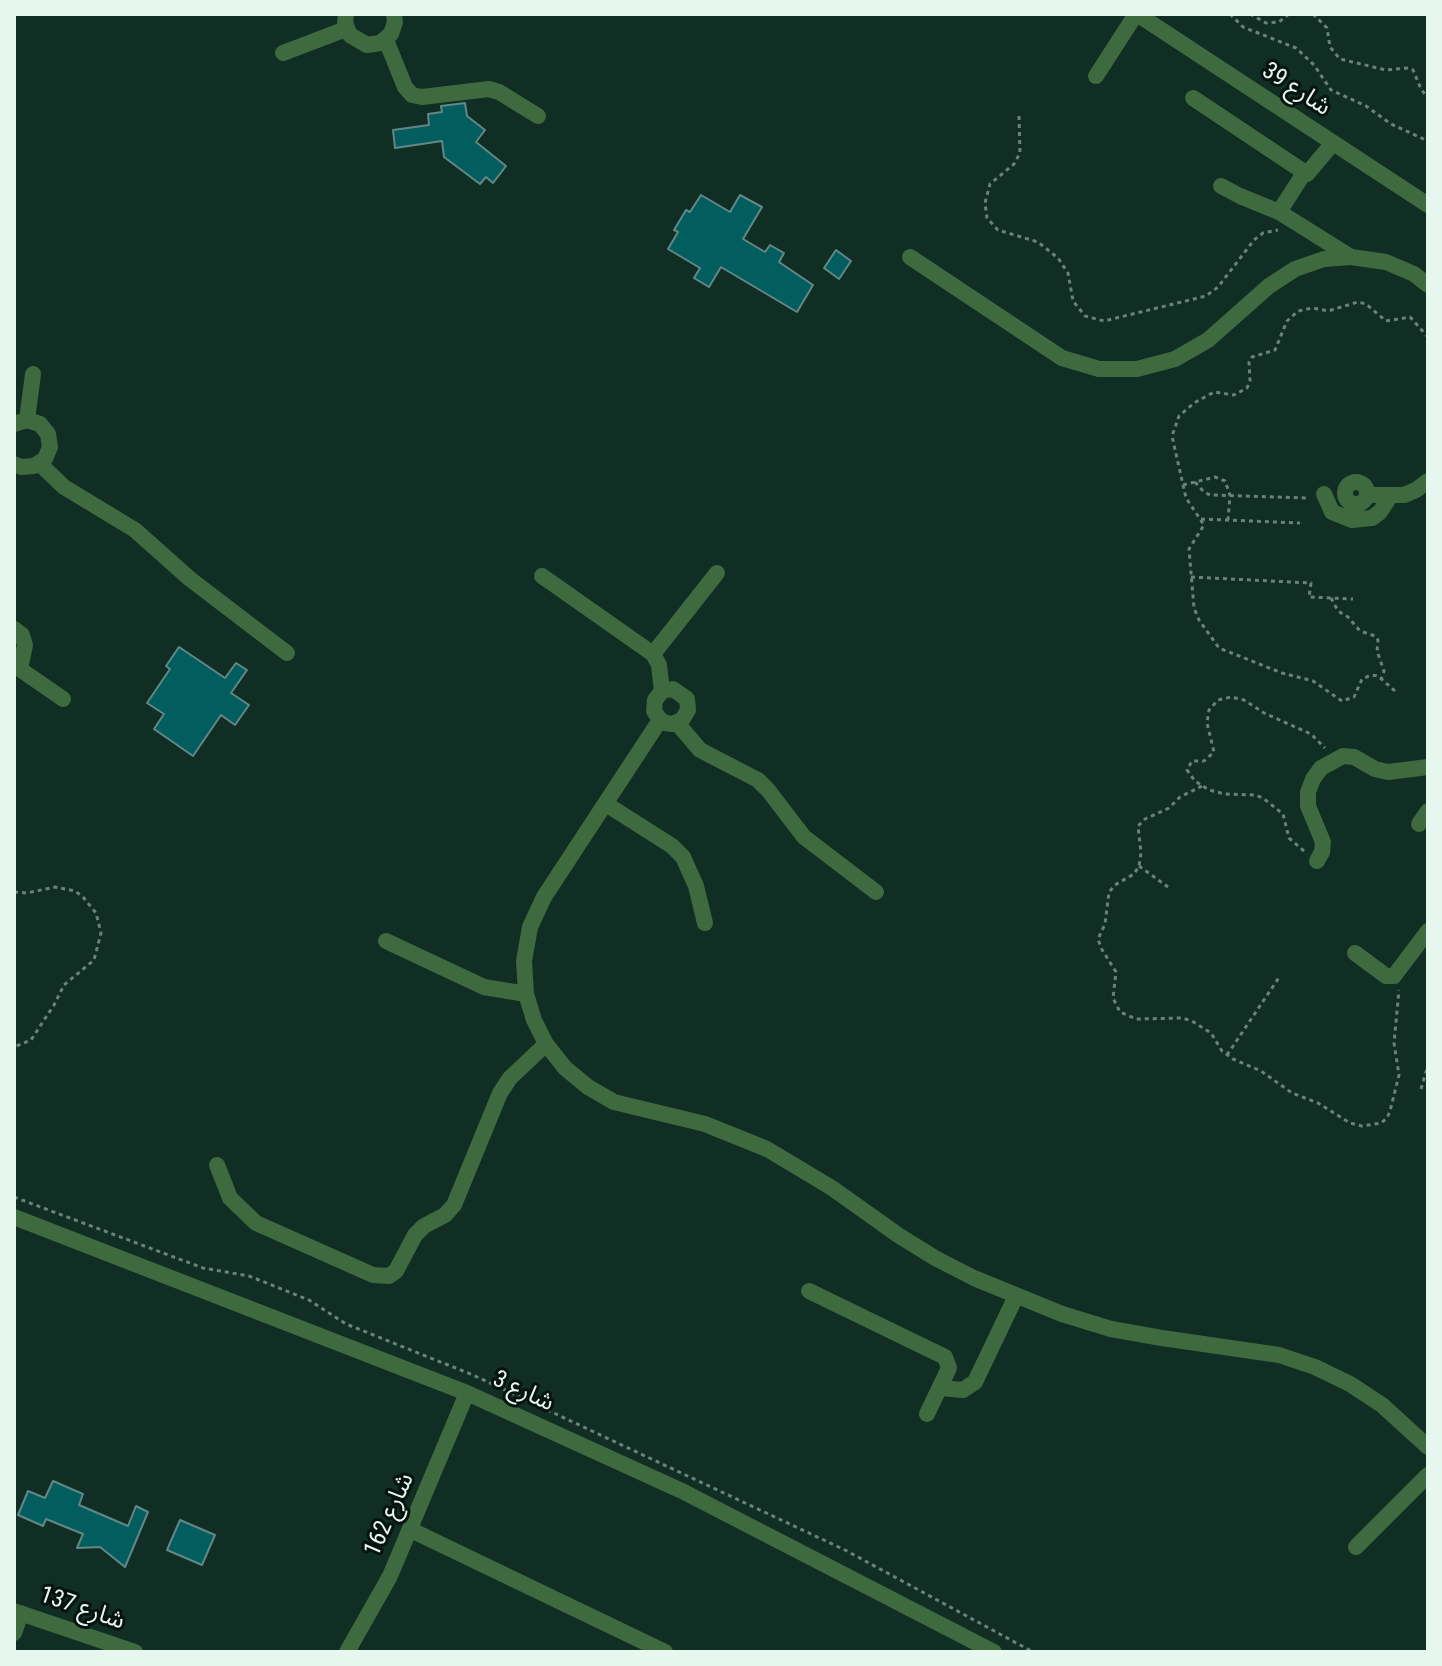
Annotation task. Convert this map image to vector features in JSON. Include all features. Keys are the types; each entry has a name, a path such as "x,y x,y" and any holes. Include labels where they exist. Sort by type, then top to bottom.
{"street":[{"path":"283,53 346,22 354,40 367,45 386,40 394,28 394,14"},
{"path":"1096,76 1137,14"},
{"name":"شارع 39","path":"1137,14 1428,205"},
{"path":"386,40 405,87 412,95 422,97 489,89 538,116"},
{"path":"1193,98 1304,173 1310,174 1333,143"},
{"path":"1279,212 1304,173"},
{"path":"1221,186 1279,212 1351,257"},
{"path":"910,257 1062,358 1099,369 1137,369 1175,359 1208,340 1269,286 1295,269 1324,259 1351,257 1386,262 1414,274 1428,285"},
{"path":"14,464 27,467 40,464 50,447 48,434 40,424 21,422 33,374"},
{"path":"40,464 70,492 135,530 205,591 287,653"},
{"path":"1391,495 1380,512 1362,520 1338,516 1322,496 1345,494 1348,486 1356,482 1364,486 1367,495 1391,495 1416,490 1428,481"},
{"path":"653,654 717,573"},
{"path":"542,576 653,654 659,665 662,691 653,705 700,750 758,780 804,837 876,892"},
{"path":"14,629 22,635 25,645 17,667 63,699"},
{"path":"662,691 673,689 687,699 686,716 669,722 606,804 544,897 530,927 524,961 526,994 546,1044 565,1068 588,1087 614,1102 705,1124 767,1149 822,1181 935,1258 1016,1296 1111,1329 1266,1352 1315,1367 1350,1384 1382,1405 1428,1447"},
{"path":"1317,861 1323,842 1308,806 1308,792 1321,768 1343,756 1354,757 1375,769 1388,772 1428,767"},
{"path":"606,804 672,846 683,857 696,886 705,923"},
{"path":"1355,953 1386,976 1394,976 1428,931"},
{"path":"386,941 484,987 526,994"},
{"path":"217,1165 230,1198 256,1223 373,1275 389,1276 396,1271 415,1235 424,1226 445,1215 454,1205 500,1093 510,1078 546,1044"},
{"name":"شارع 3","path":"14,1217 467,1393 682,1491 994,1652"},
{"path":"809,1291 945,1357 949,1368 927,1414"},
{"path":"940,1388 963,1390 975,1382 1016,1296"},
{"name":"شارع 162","path":"347,1652 390,1576 467,1393"},
{"path":"1356,1547 1428,1475"},
{"path":"411,1530 665,1652"},
{"path":"14,1633 18,1612"},
{"name":"شارع 137","path":"18,1612 135,1652"}],"path":[{"path":"1230,14 1243,27 1296,48 1314,65 1331,90 1428,141"},
{"path":"1250,14 1266,23 1279,22 1289,14"},
{"path":"1313,14 1327,28 1330,47 1340,59 1386,70 1413,70 1428,98"},
{"path":"1019,116 1020,153 1014,164 990,184 985,203 987,218 998,230 1038,242 1058,258 1068,273 1073,301 1078,309 1094,320 1104,321 1206,296 1218,287 1254,240 1274,229 1285,231"},
{"path":"1428,121 1428,133"},
{"path":"1395,691 1371,675 1365,678 1354,697 1342,701 1313,681 1282,673 1219,648 1196,614 1189,549 1204,529 1201,519 1188,504 1172,436 1175,422 1194,403 1214,392 1242,393 1250,381 1248,368 1252,357 1275,350 1287,321 1298,311 1313,308 1328,311 1358,302 1366,304 1386,321 1410,317 1428,337"},
{"path":"1183,485 1220,478 1229,486 1228,520"},
{"path":"1195,482 1210,495 1322,496"},
{"path":"1201,519 1300,523"},
{"path":"1191,577 1311,583 1309,597 1353,599"},
{"path":"1331,598 1338,611 1360,631 1378,640 1377,651 1384,671 1381,679"},
{"path":"1317,861 1289,838 1283,814 1263,798 1225,794 1202,786 1189,775 1189,765 1192,761 1210,758 1214,746 1207,723 1209,710 1218,700 1231,697 1244,700 1264,713 1311,734 1320,740 1333,760"},
{"path":"1202,786 1185,793 1169,808 1145,819 1138,826 1139,866 1134,874 1109,892 1105,924 1098,939 1116,972 1115,1006 1120,1012 1136,1019 1182,1018 1192,1021 1211,1033 1227,1055 1261,1071 1292,1093 1318,1103 1350,1123 1362,1126 1381,1123 1387,1118 1399,1075 1394,1043 1399,970"},
{"path":"1139,866 1168,887"},
{"path":"14,892 27,893 55,887 75,891 96,913 101,933 89,967 64,985 31,1040 14,1047"},
{"path":"1227,1055 1280,976"},
{"path":"1421,1089 1428,1065"}],"building":[{"path":"465,103 467,116 485,130 476,142 506,166 493,183 486,177 480,184 444,157 442,141 395,148 393,130 429,125 428,114 442,112 441,106"},
{"path":"701,195 730,212 740,195 762,207 743,239 765,252 770,245 784,253 779,262 813,285 797,312 721,267 709,287 694,278 700,268 668,249 678,232 674,230 686,210 690,212"},
{"path":"836,250 851,261 839,279 824,268"},
{"path":"179,647 225,678 236,663 247,670 231,693 249,705 235,725 221,715 193,756 154,729 164,714 147,703 170,669 166,666"},
{"path":"53,1481 83,1494 79,1505 128,1526 136,1506 148,1512 125,1567 100,1547 77,1548 83,1534 46,1519 43,1526 18,1515 28,1491 45,1498"},
{"path":"180,1520 215,1535 202,1565 167,1550"}]}
